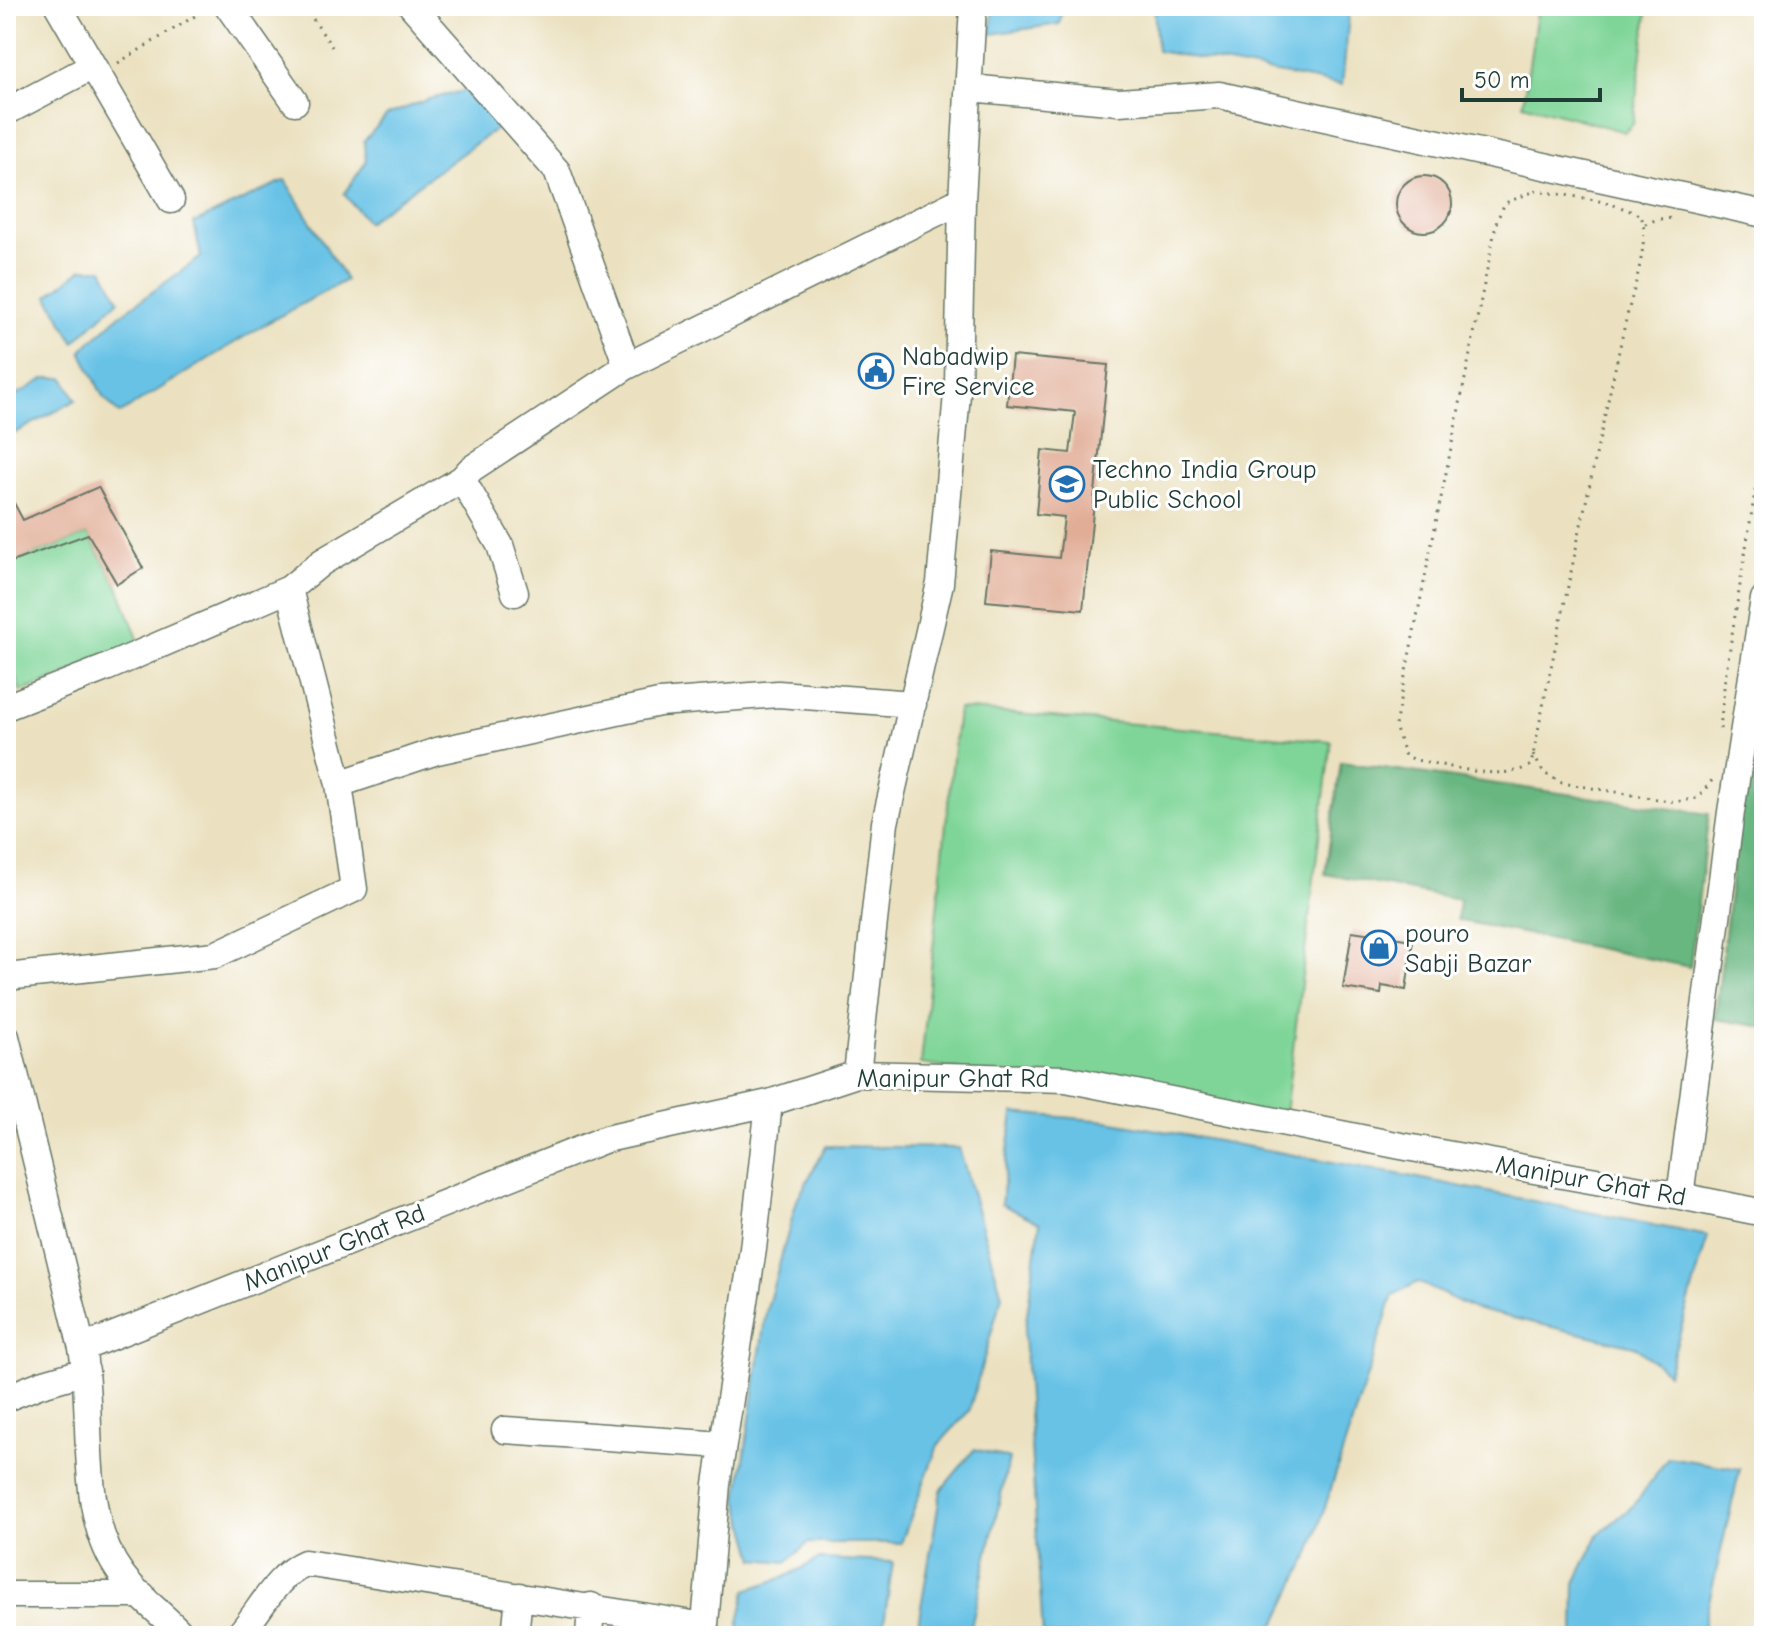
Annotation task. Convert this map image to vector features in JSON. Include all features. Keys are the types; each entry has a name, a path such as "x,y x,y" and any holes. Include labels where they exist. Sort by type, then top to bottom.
{"street":[{"path":"58,6 171,200"},
{"path":"228,6 295,102"},
{"path":"412,6 557,171 627,366"},
{"path":"857,1074 885,823 940,583 958,383 962,200 973,6"},
{"path":"6,112 96,71"},
{"path":"970,88 1119,102 1219,95 1764,214"},
{"path":"6,707 106,668 289,589 322,562 462,479 471,469 627,366 962,200"},
{"path":"462,479 500,545 515,593"},
{"path":"6,977 215,955 354,889 339,784 289,589"},
{"path":"1680,1196 1731,812 1764,599"},
{"path":"339,784 437,751 659,703 778,694 913,704"},
{"path":"6,1037 84,1359 91,1471 98,1524 120,1573 183,1636"},
{"name":"Manipur Ghat Rd","path":"6,1398 41,1384 84,1359 606,1139 769,1103 857,1074 1066,1079 1401,1146 1764,1213"},
{"path":"238,1636 286,1575 305,1563 591,1606 705,1631 717,1484 753,1249 769,1103"},
{"path":"505,1430 723,1445"},
{"path":"6,1595 142,1595"},
{"path":"515,1636 519,1596"},
{"path":"589,1636 591,1606"}],"path":[{"path":"96,71 211,6"},
{"path":"304,6 332,47"},
{"path":"1533,755 1531,765 1518,773 1501,774 1415,760 1404,754 1395,726 1497,220 1505,203 1535,191 1593,199 1630,210 1641,216 1645,224 1533,755 1544,773 1562,783 1675,802 1698,798 1715,776"},
{"path":"1719,734 1725,678 1764,436"}],"green space":[{"path":"1538,6 1648,6 1633,124 1625,132 1523,104"},
{"path":"88,534 117,584 140,644 21,692 6,649 6,564"},
{"path":"958,709 1331,741 1284,1122 921,1064"},
{"path":"1341,762 1709,814 1690,967 1457,920 1459,900 1325,874"},
{"path":"1745,766 1764,768 1764,1027 1715,1019"}],"water":[{"path":"993,6 1064,6 1059,24 991,34"},
{"path":"1154,6 1350,6 1342,85 1157,51"},
{"path":"483,87 511,118 367,222 344,194 366,162 364,141 387,115 429,99"},
{"path":"285,180 346,280 265,324 119,414 103,397 81,351 116,318 201,257 194,223"},
{"path":"82,269 103,269 119,300 74,342 48,296"},
{"path":"46,378 64,378 76,400 6,438 6,401"},
{"path":"1013,1113 1108,1121 1403,1175 1708,1236 1668,1373 1634,1346 1474,1309 1418,1282 1393,1295 1311,1551 1277,1622 1260,1636 1043,1636 1024,1335 1040,1223 1001,1204"},
{"path":"826,1146 959,1148 1002,1295 969,1411 938,1445 901,1543 808,1543 787,1562 755,1559 738,1499 766,1312 797,1200"},
{"path":"975,1449 1009,1459 969,1636 916,1636 941,1490"},
{"path":"1668,1457 1740,1469 1701,1636 1574,1636 1575,1583 1598,1535 1635,1504"},
{"path":"819,1559 893,1562 882,1636 736,1636 746,1590 785,1577"}],"building":[{"path":"1424,176 1444,184 1452,204 1444,224 1424,232 1404,224 1396,204 1404,184"},
{"name":"Techno India Group Public School","path":"1012,356 1108,365 1083,610 986,601 991,551 1059,558 1064,517 1036,514 1042,450 1070,453 1075,412 1007,405"},
{"path":"98,487 143,568 117,584 88,534 6,564 6,488 23,520"},
{"path":"1352,931 1413,940 1406,990 1382,986 1381,994 1343,988"}],"place":[{"name":"Nabadwip Fire Service","path":"876,371"},
{"name":"Techno India Group Public School","path":"1067,484"},
{"name":"pouro Sabji Bazar","path":"1379,948"}]}
